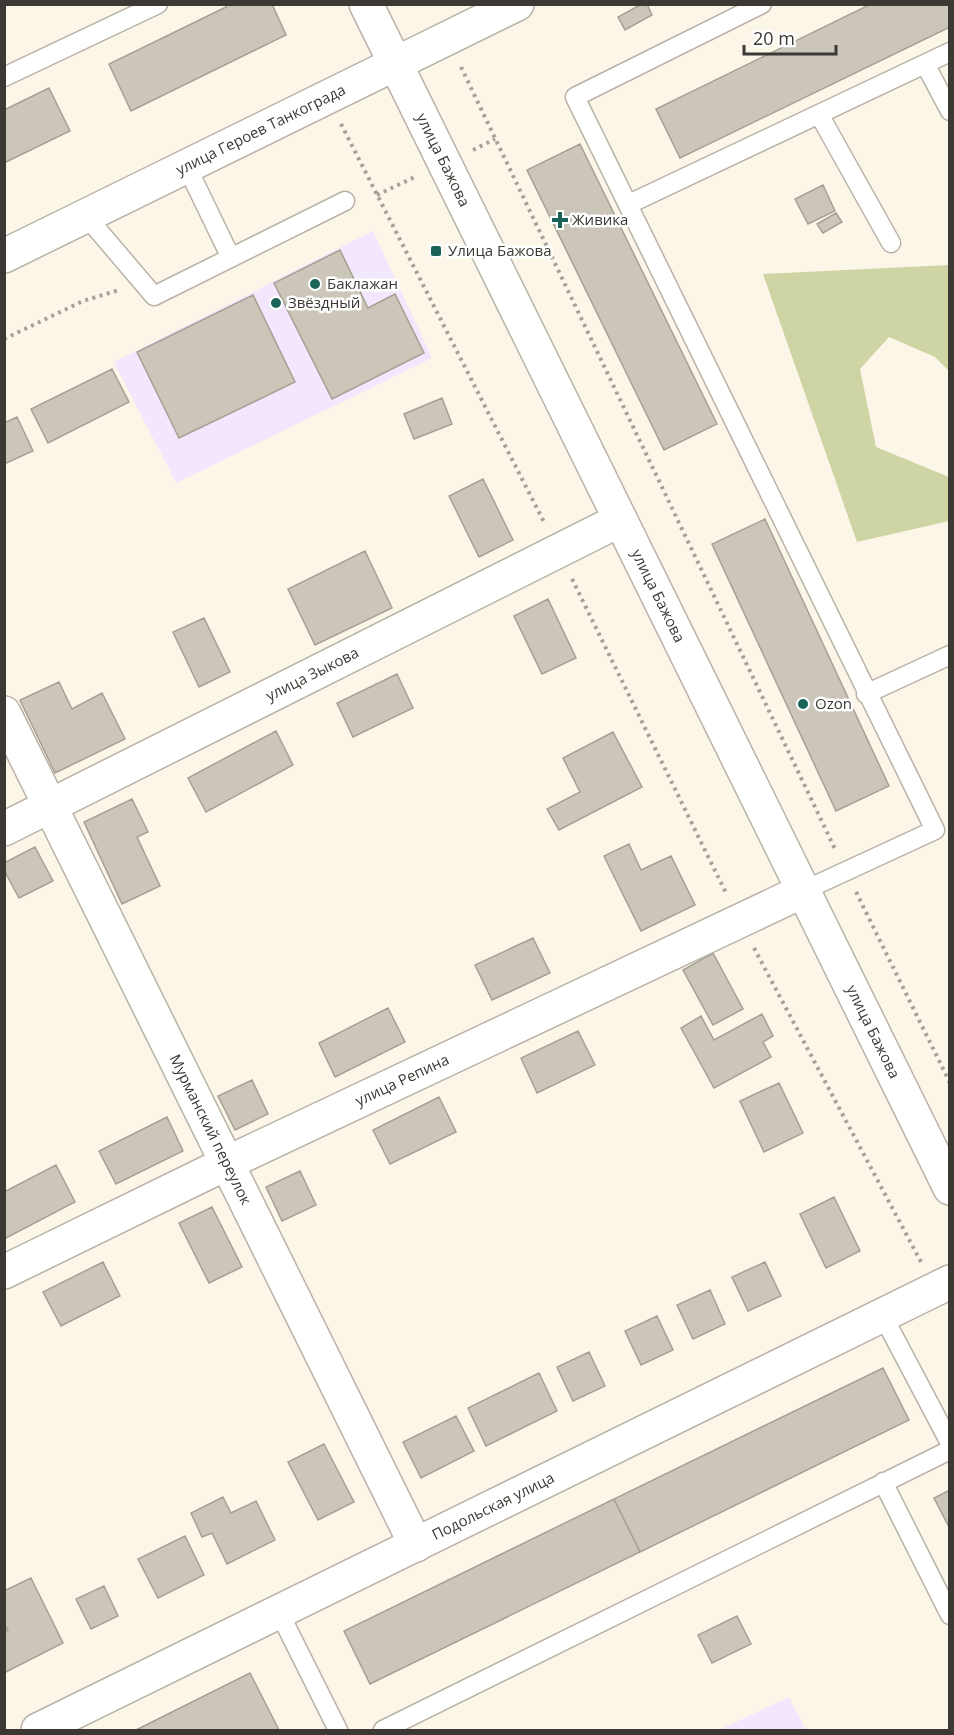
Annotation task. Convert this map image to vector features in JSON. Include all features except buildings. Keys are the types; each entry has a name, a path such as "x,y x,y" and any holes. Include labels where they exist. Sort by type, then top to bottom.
{"street":[{"name":"улица Бажова","path":"366,4 950,1188"},
{"name":"улица Героев Танкограда","path":"4,256 517,4"},
{"name":"улица Зыкова","path":"4,829 621,520"},
{"name":"Мурманский переулок","path":"4,713 225,1164 416,1545"},
{"name":"улица Репина","path":"4,1272 225,1164 803,891"},
{"name":"Подольская улица","path":"38,1731 943,1286"}],"lane":[{"path":"4,77 158,4"},
{"path":"762,4 574,97 629,204 935,830 803,891"},
{"path":"629,204 820,116 950,52"},
{"path":"925,64 950,111"},
{"path":"820,116 891,243"},
{"path":"187,167 231,258"},
{"path":"86,216 154,296 345,201"},
{"path":"867,694 950,654"},
{"path":"883,1316 950,1443"},
{"path":"383,1731 950,1450"},
{"path":"883,1482 950,1615"},
{"path":"279,1612 338,1731"}],"path":[{"path":"447,39 950,1083"},
{"path":"328,98 559,551 740,921 943,1286"},
{"path":"4,339 83,301 143,283"}],"shaded area":[{"path":"373,231 432,358 176,483 114,362"},
{"path":"789,1697 806,1730 719,1730"}],"green space":[{"path":"949,265 949,371 935,357 889,337 860,369 876,447 949,477 949,521 857,542 763,274"}],"place":[{"name":"Живика","path":"560,220"},
{"name":"Улица Бажова","path":"436,251"},
{"name":"Баклажан","path":"315,284"},
{"name":"Звёздный","path":"276,303"},
{"name":"Ozon","path":"803,704"}]}
